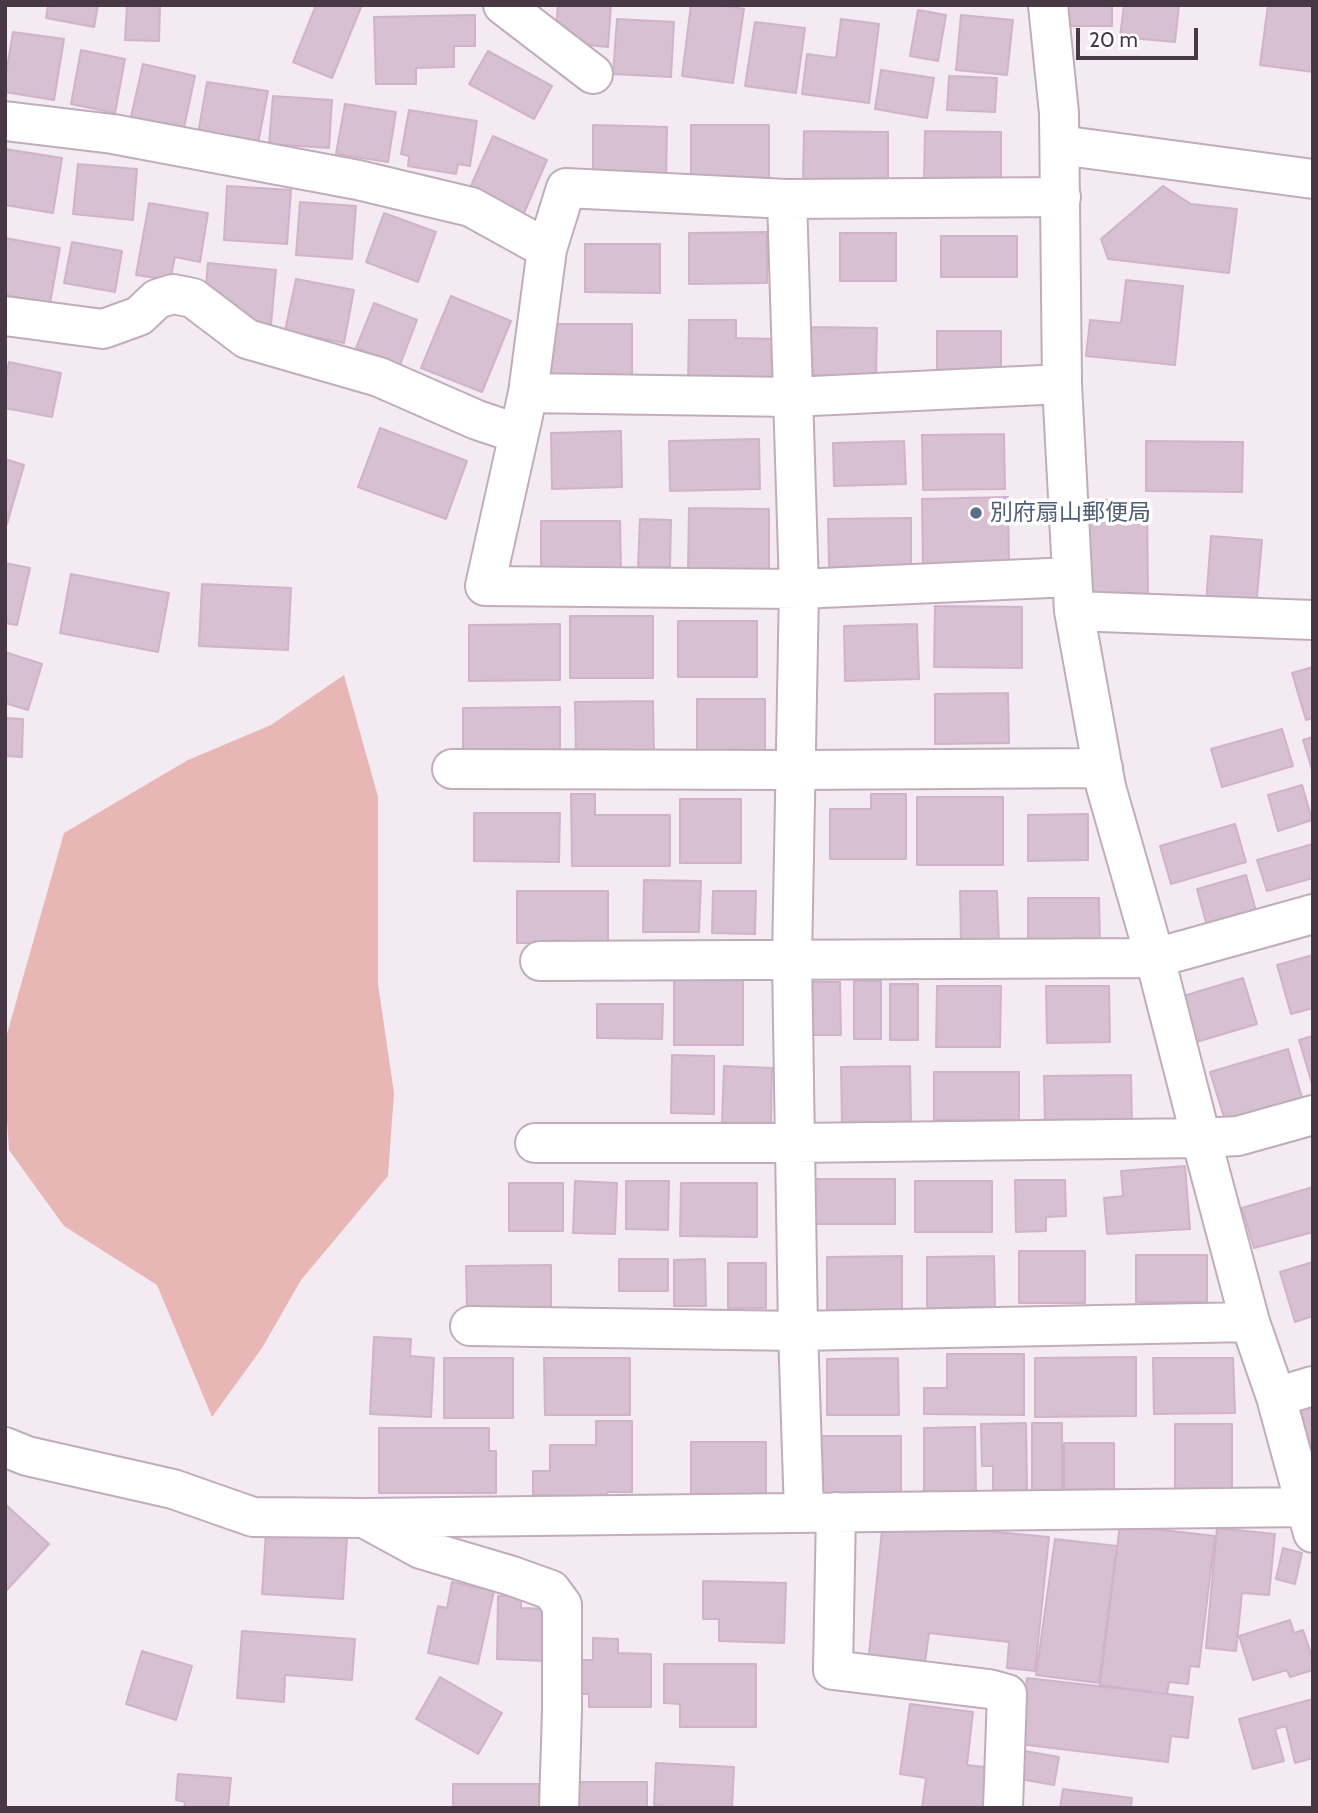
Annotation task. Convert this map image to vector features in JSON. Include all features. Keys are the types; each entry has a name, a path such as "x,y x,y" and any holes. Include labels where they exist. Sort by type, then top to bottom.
{"street":[{"path":"503,5 593,74"},
{"path":"5,1447 27,1456 173,1489 253,1517 820,1512 1309,1520 1276,1397 1250,1322 1155,958 1102,768 1073,594 1062,384 1059,113 1048,5"},
{"path":"5,121 113,134 409,192 471,207 547,249"},
{"path":"1060,145 1313,179"},
{"path":"1061,197 787,199 566,188 547,249 528,393 485,586 1073,594 1313,620"},
{"path":"787,199 799,589 792,959 798,1331 820,1512 833,1670 1007,1693 1003,1808"},
{"path":"5,316 103,329 139,316 157,299 173,294 193,299 247,339 379,377 477,420 519,434"},
{"path":"528,393 792,397 1062,384"},
{"path":"452,769 1102,768"},
{"path":"540,961 1155,958 1313,914"},
{"path":"535,1143 1201,1138 1238,1136 1313,1115"},
{"path":"470,1326 798,1331 1250,1322"},
{"path":"1276,1397 1313,1386"},
{"path":"364,1518 421,1549 551,1590 562,1605 559,1808"}],"shaded area":[{"path":"344,675 378,797 378,984 394,1093 388,1176 301,1280 262,1348 212,1417 157,1285 64,1226 9,1150 5,1041 64,833 188,760 271,725"}],"building":[{"path":"48,5 98,5 94,27 46,18"},
{"path":"127,5 160,5 159,41 125,40"},
{"path":"316,5 362,5 332,78 293,62"},
{"path":"558,5 611,5 608,47 555,42"},
{"path":"691,5 719,5 744,9 733,83 682,76"},
{"path":"1065,5 1112,5 1112,26 1065,26"},
{"path":"1124,5 1179,5 1175,42 1120,37"},
{"path":"1268,5 1313,5 1313,72 1260,65"},
{"path":"918,10 946,15 938,61 910,56"},
{"path":"475,15 475,46 454,46 454,67 416,68 416,84 376,84 374,17"},
{"path":"961,15 1013,20 1007,75 956,70"},
{"path":"617,19 674,22 671,77 613,74"},
{"path":"841,19 879,24 869,103 802,94 807,54 836,58"},
{"path":"755,22 805,28 796,93 745,86"},
{"path":"13,32 64,39 54,100 5,92"},
{"path":"81,50 125,59 115,113 71,104"},
{"path":"488,51 552,86 534,119 469,84"},
{"path":"143,64 195,76 183,132 130,121"},
{"path":"881,70 934,78 927,118 875,109"},
{"path":"949,76 997,78 995,112 947,110"},
{"path":"207,82 268,91 258,144 198,134"},
{"path":"273,96 332,100 329,148 269,144"},
{"path":"345,104 396,112 388,162 336,154"},
{"path":"409,110 477,121 470,166 458,164 456,174 408,166 409,156 401,154"},
{"path":"593,125 667,127 666,180 593,179"},
{"path":"691,125 769,125 769,180 691,180"},
{"path":"804,131 888,132 888,182 803,182"},
{"path":"925,131 1001,132 1001,182 924,182"},
{"path":"493,136 547,160 524,213 469,190"},
{"path":"5,149 62,158 53,213 5,205"},
{"path":"78,164 137,169 133,220 73,214"},
{"path":"227,186 291,190 287,244 224,240"},
{"path":"1163,186 1191,204 1237,209 1229,273 1108,259 1101,239"},
{"path":"300,202 356,206 352,259 296,255"},
{"path":"149,203 208,213 200,262 175,257 170,280 136,275"},
{"path":"384,213 436,232 418,282 366,262"},
{"path":"767,232 767,283 689,284 689,233"},
{"path":"840,233 896,233 896,281 840,281"},
{"path":"941,236 1017,236 1017,277 941,277"},
{"path":"5,238 60,248 50,303 5,295"},
{"path":"72,242 122,251 115,292 64,283"},
{"path":"585,244 660,244 660,293 585,292"},
{"path":"208,263 276,270 271,324 241,322 205,295"},
{"path":"296,279 354,290 344,343 285,331"},
{"path":"1126,280 1183,286 1175,365 1086,356 1090,320 1121,323"},
{"path":"451,296 511,321 482,392 421,368"},
{"path":"374,303 417,320 400,365 356,348"},
{"path":"689,320 736,320 736,338 776,339 775,381 688,387"},
{"path":"552,324 632,324 632,376 551,376"},
{"path":"809,327 877,328 876,376 808,375"},
{"path":"937,331 1001,331 1001,381 937,381"},
{"path":"9,362 61,373 52,417 5,408 5,381"},
{"path":"380,428 467,461 446,519 358,487"},
{"path":"621,431 622,487 552,489 551,433"},
{"path":"1004,434 1005,489 923,490 922,435"},
{"path":"759,439 760,489 670,491 669,441"},
{"path":"904,441 906,484 834,486 833,443"},
{"path":"1146,441 1243,442 1242,492 1146,491"},
{"path":"5,459 24,465 7,524 5,524"},
{"path":"1008,497 1009,567 923,568 922,499"},
{"path":"1085,500 1147,500 1148,594 1086,594"},
{"path":"689,508 769,509 769,571 688,570"},
{"path":"911,518 911,566 829,567 828,519"},
{"path":"640,519 671,520 670,567 638,567"},
{"path":"541,521 620,521 621,574 541,575"},
{"path":"1211,536 1262,540 1256,608 1206,604"},
{"path":"5,563 30,568 17,625 5,623"},
{"path":"71,574 169,593 158,652 60,633"},
{"path":"202,584 291,588 288,650 199,646"},
{"path":"935,606 1022,607 1022,668 934,667"},
{"path":"570,616 653,616 653,678 570,678"},
{"path":"678,621 757,621 757,677 678,677"},
{"path":"560,624 560,680 469,681 469,625"},
{"path":"917,624 919,679 845,681 844,626"},
{"path":"5,652 42,664 28,710 5,703"},
{"path":"1313,667 1313,718 1306,720 1292,673"},
{"path":"1008,693 1009,743 935,744 935,694"},
{"path":"697,699 765,699 765,757 697,757"},
{"path":"653,701 654,755 576,755 575,702"},
{"path":"560,707 560,756 463,757 463,708"},
{"path":"5,718 23,719 22,757 5,756"},
{"path":"1282,729 1293,766 1222,787 1211,749"},
{"path":"1313,737 1313,773 1303,740"},
{"path":"1302,785 1312,820 1278,831 1268,795"},
{"path":"571,794 595,794 595,815 670,815 670,866 572,866"},
{"path":"871,794 906,794 906,859 830,859 830,809 871,809"},
{"path":"917,797 1003,797 1003,865 917,865"},
{"path":"680,799 741,799 741,863 680,863"},
{"path":"474,813 560,813 559,862 474,861"},
{"path":"1088,814 1088,860 1028,861 1028,815"},
{"path":"1235,824 1246,862 1171,884 1160,846"},
{"path":"1313,844 1313,878 1267,891 1257,860"},
{"path":"1246,875 1256,911 1207,926 1197,889"},
{"path":"644,880 701,881 699,932 643,932"},
{"path":"517,891 608,891 608,943 517,943"},
{"path":"713,891 756,891 755,934 712,933"},
{"path":"960,891 997,891 999,942 961,943"},
{"path":"1028,898 1099,898 1100,942 1028,943"},
{"path":"1313,955 1313,1008 1291,1014 1277,965"},
{"path":"1243,978 1257,1024 1193,1043 1180,997"},
{"path":"674,980 743,980 743,1045 674,1045"},
{"path":"854,981 881,981 881,1039 854,1039"},
{"path":"807,982 840,982 841,1035 808,1035"},
{"path":"890,984 918,984 918,1040 890,1040"},
{"path":"937,986 1001,986 1000,1047 936,1047"},
{"path":"1046,986 1109,986 1110,1042 1047,1043"},
{"path":"597,1004 663,1004 662,1039 597,1038"},
{"path":"1313,1036 1313,1087 1299,1040"},
{"path":"1288,1049 1302,1098 1225,1120 1210,1072"},
{"path":"672,1055 714,1056 714,1114 671,1113"},
{"path":"724,1066 772,1068 771,1125 722,1123"},
{"path":"910,1066 911,1123 842,1124 841,1067"},
{"path":"934,1072 1019,1072 1019,1120 934,1120"},
{"path":"1131,1075 1132,1123 1045,1125 1044,1076"},
{"path":"1185,1166 1190,1229 1107,1234 1104,1198 1123,1196 1121,1171"},
{"path":"808,1179 895,1179 895,1224 808,1224"},
{"path":"1015,1180 1065,1180 1066,1216 1046,1217 1046,1231 1016,1232"},
{"path":"575,1181 617,1183 615,1234 573,1233"},
{"path":"626,1181 669,1181 668,1230 626,1229"},
{"path":"915,1181 992,1181 992,1232 915,1232"},
{"path":"509,1183 563,1183 563,1231 509,1231"},
{"path":"681,1183 757,1183 757,1237 680,1236"},
{"path":"1313,1187 1313,1232 1254,1248 1242,1208"},
{"path":"1019,1251 1085,1251 1085,1303 1019,1303"},
{"path":"1136,1255 1207,1255 1207,1302 1136,1302"},
{"path":"902,1256 902,1310 827,1311 827,1257"},
{"path":"994,1256 995,1307 927,1308 927,1257"},
{"path":"619,1259 668,1259 668,1291 619,1291"},
{"path":"705,1259 706,1306 674,1306 674,1260"},
{"path":"1313,1262 1313,1316 1295,1322 1280,1272"},
{"path":"728,1263 766,1263 766,1308 728,1308"},
{"path":"551,1265 551,1310 467,1312 466,1266"},
{"path":"374,1337 411,1339 410,1356 434,1358 431,1417 370,1414"},
{"path":"947,1354 1024,1354 1024,1415 924,1414 924,1388 947,1388"},
{"path":"1136,1357 1136,1416 1035,1417 1035,1358"},
{"path":"444,1358 513,1358 513,1418 444,1418"},
{"path":"544,1358 630,1358 630,1415 545,1415"},
{"path":"898,1358 899,1415 827,1415 827,1359"},
{"path":"1153,1358 1233,1358 1235,1413 1154,1414"},
{"path":"1313,1407 1313,1454 1300,1410"},
{"path":"596,1421 632,1421 632,1492 607,1492 607,1501 550,1501 550,1495 533,1495 533,1471 550,1471 550,1445 596,1445"},
{"path":"1026,1423 1027,1490 993,1490 993,1466 982,1466 981,1424"},
{"path":"1032,1423 1062,1423 1062,1492 1032,1492"},
{"path":"1175,1424 1232,1424 1232,1494 1175,1494"},
{"path":"975,1427 976,1496 924,1497 924,1428"},
{"path":"379,1428 489,1428 489,1451 496,1451 496,1493 379,1493"},
{"path":"821,1436 901,1436 901,1495 821,1495"},
{"path":"691,1442 766,1442 766,1497 691,1497"},
{"path":"1064,1443 1114,1443 1114,1489 1064,1490"},
{"path":"5,1504 49,1544 5,1592"},
{"path":"883,1521 1049,1537 1035,1671 1007,1668 1009,1642 929,1633 924,1670 868,1663"},
{"path":"1120,1525 1215,1536 1199,1667 1190,1666 1188,1684 1169,1682 1167,1694 1100,1685"},
{"path":"1217,1528 1275,1534 1269,1595 1242,1593 1236,1651 1206,1648"},
{"path":"266,1532 347,1538 343,1599 262,1594"},
{"path":"1055,1539 1117,1546 1099,1683 1036,1675"},
{"path":"1283,1548 1302,1553 1295,1584 1276,1579"},
{"path":"703,1581 786,1583 784,1643 719,1641 719,1619 703,1619"},
{"path":"452,1582 494,1591 478,1664 428,1653 438,1606 447,1608"},
{"path":"498,1596 521,1596 521,1608 546,1609 544,1661 497,1659"},
{"path":"1290,1620 1294,1633 1303,1630 1313,1660 1313,1670 1290,1677 1287,1670 1253,1680 1239,1636"},
{"path":"242,1631 355,1639 352,1680 285,1675 284,1702 237,1698"},
{"path":"593,1638 618,1639 618,1653 651,1654 651,1707 589,1707 589,1694 576,1694 577,1660 593,1660"},
{"path":"142,1651 192,1666 176,1720 126,1704"},
{"path":"664,1664 756,1664 756,1727 680,1727 680,1704 664,1703"},
{"path":"440,1677 502,1713 478,1754 416,1719"},
{"path":"1027,1678 1193,1697 1188,1738 1171,1736 1168,1762 1019,1744"},
{"path":"1313,1699 1313,1758 1295,1763 1286,1726 1275,1729 1284,1761 1253,1769 1239,1719"},
{"path":"910,1704 973,1712 967,1765 993,1768 988,1808 922,1808 926,1778 900,1774"},
{"path":"1019,1750 1059,1757 1054,1785 1014,1778"},
{"path":"656,1763 734,1767 732,1808 664,1808 654,1805"},
{"path":"178,1774 231,1778 228,1808 184,1808 185,1802 176,1800"},
{"path":"574,1782 647,1782 647,1808 567,1808"},
{"path":"453,1784 539,1784 539,1808 453,1808"},
{"path":"1063,1789 1132,1798 1131,1808 1060,1808"}],"place":[{"name":"別府扇山郵便局","path":"976,513"}]}
